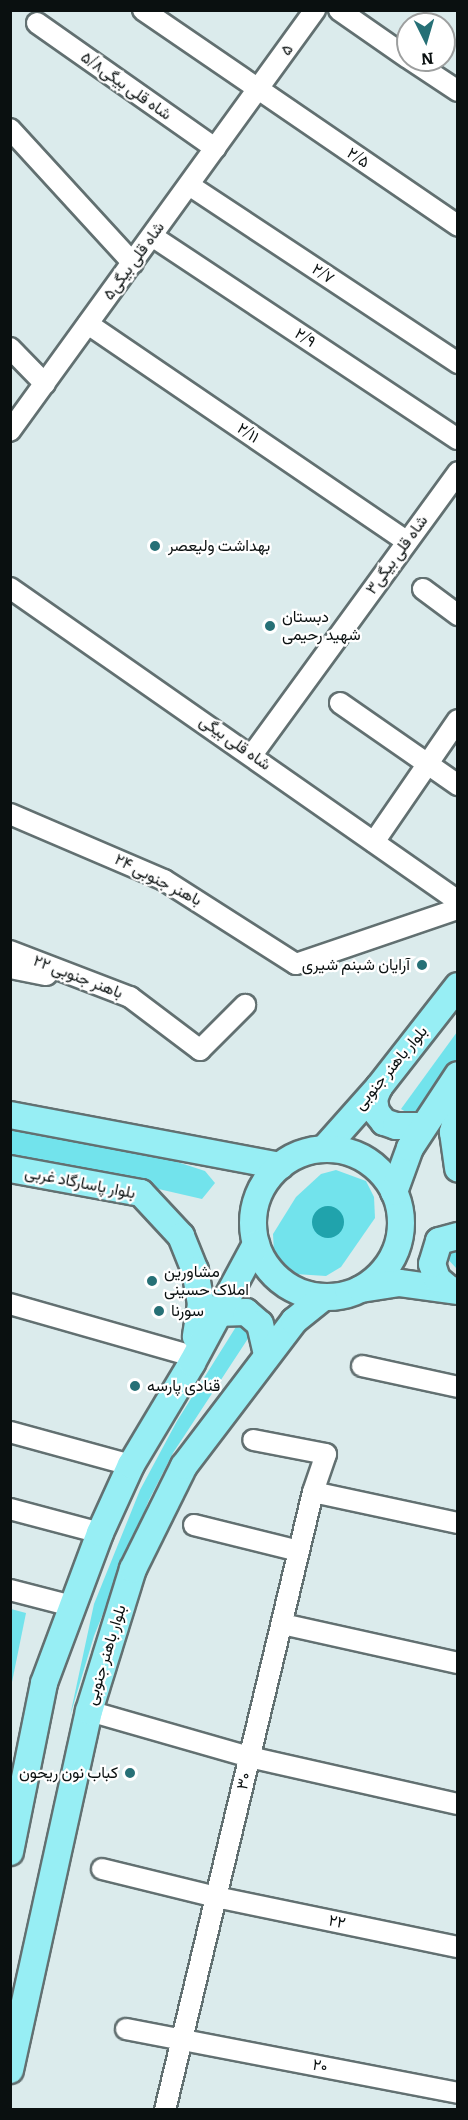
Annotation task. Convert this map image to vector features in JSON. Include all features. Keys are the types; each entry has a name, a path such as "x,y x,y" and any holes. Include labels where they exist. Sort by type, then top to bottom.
{"main road":[{"name":"بلوار باهنر جنوبی","path":"324,1149 379,1087 458,986"},
{"path":"394,1192 406,1156 422,1126 458,1075"},
{"path":"379,1087 375,1105 384,1122 396,1126 422,1126"},
{"path":"458,1112 453,1132 458,1169"},
{"path":"10,1115 280,1166"},
{"path":"360,1289 390,1261 399,1242 401,1221 394,1192 387,1179 364,1159 324,1149 299,1155 280,1166 265,1182 256,1201 253,1223 256,1244 269,1268 289,1287 324,1297 400,1283 453,1290"},
{"name":"بلوار پاسارگاد غربی","path":"10,1169 141,1193 181,1236 195,1270 201,1304 192,1360"},
{"path":"453,1290 437,1279 432,1264 440,1241 458,1236"},
{"path":"10,1852 33,1728 72,1606 100,1533 131,1465 256,1244"},
{"name":"بلوار باهنر جنوبی","path":"10,2070 89,1711 137,1561 184,1466 294,1321 324,1297"},
{"path":"216,1313 246,1312 260,1324 266,1337 267,1354"}],"street":[{"name":"۲/۵","path":"143,10 458,226"},
{"name":"۵","path":"258,90 315,10"},
{"path":"339,10 396,49"},
{"name":"شاه قلی بیگی۵/۸","path":"37,23 215,148"},
{"path":"430,72 458,91"},
{"name":"شاه قلی بیگی۵","path":"10,431 258,90"},
{"path":"10,129 133,263"},
{"name":"۲/۷","path":"189,185 458,363"},
{"name":"۲/۹","path":"152,236 458,439"},
{"name":"۲/۱۱","path":"88,324 407,542"},
{"path":"10,348 45,384"},
{"name":"شاه قلی بیگی۳","path":"252,755 458,472"},
{"name":"شاه قلی بیگی","path":"10,588 458,901"},
{"path":"423,590 458,615"},
{"path":"340,703 458,785"},
{"path":"374,842 458,720"},
{"name":"۲۴ باهنر جنوبی","path":"10,814 174,885 296,964 458,909"},
{"name":"۲۲ باهنر جنوبی","path":"10,951 88,983 130,997 200,1050 245,1005"},
{"path":"10,968 88,983"},
{"path":"10,1304 192,1360"},
{"path":"362,1366 458,1387"},
{"path":"10,1432 131,1465"},
{"name":"۳۰","path":"165,2109 313,1492 326,1454 253,1440"},
{"path":"313,1492 458,1523"},
{"path":"10,1509 100,1533"},
{"path":"194,1525 299,1551"},
{"path":"10,1590 72,1606"},
{"path":"282,1624 458,1663"},
{"path":"89,1711 249,1757 458,1804"},
{"name":"۲۲","path":"102,1869 216,1897 458,1947"},
{"name":"۲۰","path":"126,2029 458,2093"}],"shaded area":[{"path":"457,1032 457,1060 416,1118 401,1109"},
{"path":"10,1129 156,1155 205,1171 215,1183 202,1199 11,1155"},
{"path":"336,1170 366,1181 374,1197 375,1218 341,1267 326,1276 295,1274 274,1254 273,1234 296,1197 321,1174"},
{"path":"328,1206 339,1211 344,1222 339,1233 328,1238 317,1233 312,1222 317,1211"},
{"path":"457,1244 457,1269 443,1254"},
{"path":"239,1322 248,1323 251,1334 173,1453 149,1500 94,1636 70,1716 94,1604 140,1490 177,1421"},
{"path":"10,1609 26,1613 11,1687"}],"place":[{"name":"بهداشت ولیعصر","path":"155,546"},
{"name":"دبستان شهید رحیمی","path":"270,626"},
{"name":"آرایان شبنم شیری","path":"422,965"},
{"name":"مشاورین املاک حسینی","path":"152,1281"},
{"name":"سورنا","path":"159,1311"},
{"name":"قنادی پارسه","path":"135,1386"},
{"name":"کباب نون ریحون","path":"130,1773"}]}
